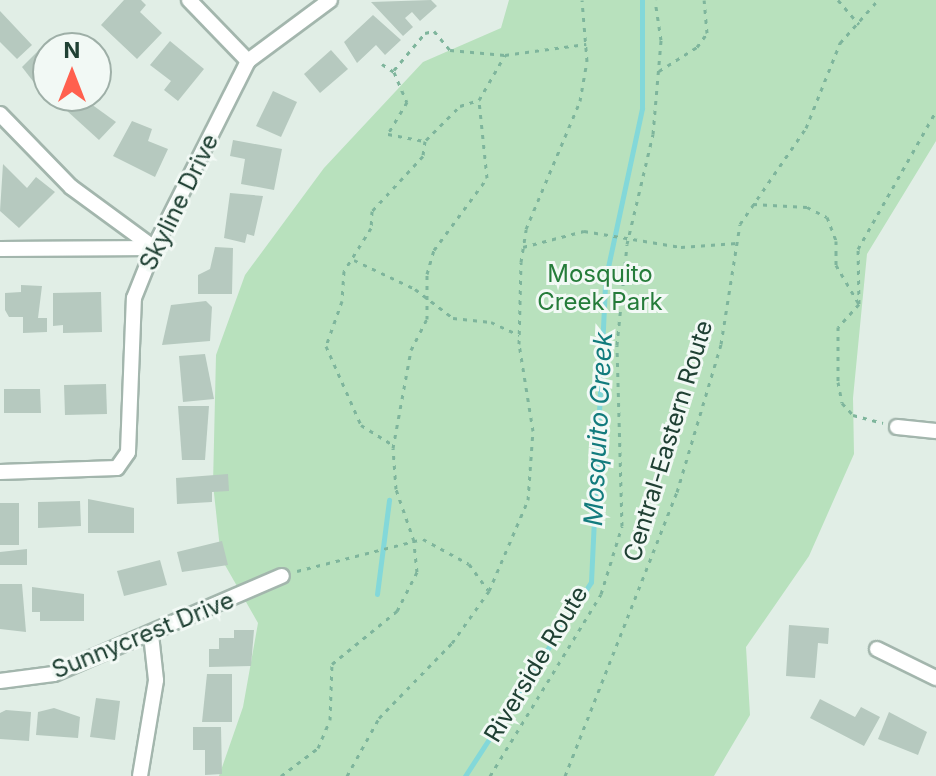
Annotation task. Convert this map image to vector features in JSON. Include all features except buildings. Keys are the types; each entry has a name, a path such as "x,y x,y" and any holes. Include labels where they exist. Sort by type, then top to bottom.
{"street":[{"path":"189,0 248,61"},
{"name":"Skyline Drive","path":"0,472 117,468 128,452 134,298 154,248 248,61 330,0"},
{"path":"0,114 71,187 154,248"},
{"path":"0,249 154,248"},
{"path":"897,427 936,431"},
{"name":"Sunnycrest Drive","path":"0,681 54,674 151,635 282,576"},
{"path":"140,776 156,680 151,635"},
{"path":"877,649 936,678"}],"path":[{"path":"347,776 379,718 452,643 489,591 528,500 533,431 519,335 523,247 580,101 586,44 582,0"},
{"name":"Riverside Route","path":"490,776 601,594 622,526 617,345 629,237 653,134 659,71 655,0"},
{"path":"659,71 697,47 707,33 704,0"},
{"path":"838,0 859,24"},
{"name":"Central-Eastern Route","path":"565,776 677,492 721,344 737,243 753,204 806,128 840,43 878,0"},
{"path":"394,72 425,33 434,31 450,50 505,55 586,44"},
{"path":"281,776 318,748 330,720 332,664 407,596 417,572 414,541 396,489 394,446 411,350 427,319 434,250 487,178 479,100 505,55"},
{"path":"382,64 394,72 407,102 388,134 425,141"},
{"path":"394,446 361,425 329,361 326,346 342,301 344,271 354,260 372,211 423,156 425,141 460,106 479,100"},
{"path":"897,427 853,415 842,403 838,327 859,304 855,269 875,213 936,111"},
{"path":"753,204 807,207 827,217 836,241 836,265 859,304"},
{"path":"523,247 584,231 681,247 737,243"},
{"path":"354,260 453,318 491,322 519,335"},
{"path":"282,576 414,541 449,550 489,591"}],"green space":[{"name":"Mosquito Creek Park","path":"509,0 936,0 936,141 867,254 853,398 854,454 809,556 746,647 750,715 714,776 219,776 243,707 258,623 221,558 213,484 216,355 245,275 324,168 423,62 501,28"}],"waterway":[{"name":"Mosquito Creek","path":"465,776 591,582 605,281 642,108 642,0"},
{"path":"377,594 389,500"}]}
